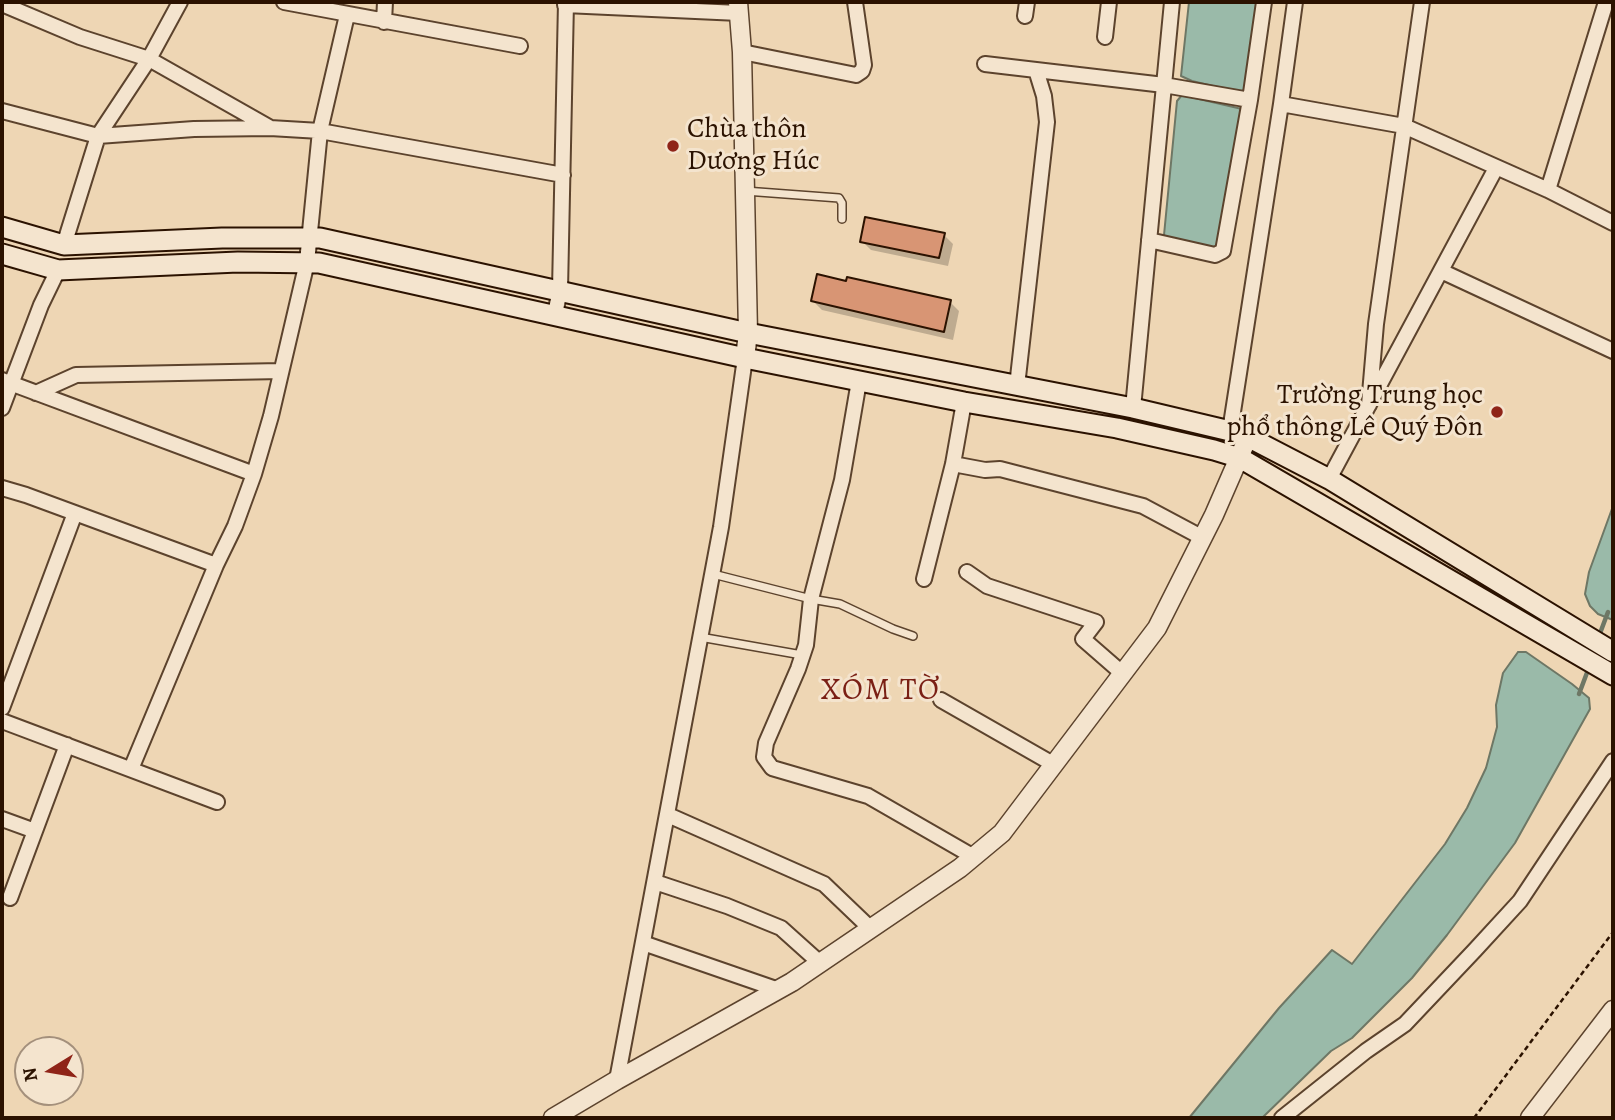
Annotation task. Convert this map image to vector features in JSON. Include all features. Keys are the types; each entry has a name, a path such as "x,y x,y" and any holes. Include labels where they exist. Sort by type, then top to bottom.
{"main road":[{"path":"2,227 64,245 311,237 748,333 1133,408 1239,434 1329,479 1613,652"},
{"path":"58,270 64,245"},
{"path":"2,254 58,270 238,262 307,262 859,382 1177,440 1240,458 1613,675"},
{"path":"1448,579 1460,560"}],"street":[{"path":"64,245 98,136 149,59 180,2"},
{"path":"284,2 520,46"},
{"path":"384,22 385,2"},
{"path":"742,52 856,75 862,71 864,65 855,2"},
{"path":"1105,37 1109,2"},
{"path":"1133,408 1172,2"},
{"path":"1149,240 1215,254 1223,251 1250,100 1264,2"},
{"path":"553,1118 779,990 974,856 1002,833 1157,628 1240,458 1239,434 1295,2"},
{"path":"1368,405 1376,324 1422,2"},
{"path":"1548,190 1606,2"},
{"path":"555,314 560,290 566,3 738,8 742,52 748,333 712,574 617,1080"},
{"path":"2,4 80,37 149,59 270,128"},
{"path":"131,769 216,565 235,526 254,474 307,262 320,131 347,15"},
{"path":"985,64 1164,85 1250,100"},
{"path":"1017,386 1047,122 1044,96 1036,70"},
{"path":"1281,104 1405,126 1548,190 1613,223"},
{"path":"2,111 98,136 194,129 270,128 320,131 563,175"},
{"path":"1329,479 1496,168"},
{"path":"2,408 6,382 58,270"},
{"path":"1441,271 1613,351"},
{"path":"36,393 76,375 281,371"},
{"path":"6,382 254,474"},
{"path":"859,382 842,480 811,599 802,655 766,743 764,757 772,768 868,796 974,856"},
{"path":"924,579 953,464 964,402"},
{"path":"953,464 985,470 1000,469 1143,506 1203,538"},
{"path":"2,488 216,565"},
{"path":"2,708 75,513"},
{"path":"967,572 987,586 1096,622 1083,639 1122,673"},
{"path":"941,700 1053,764"},
{"path":"2,721 217,802"},
{"path":"10,898 67,745"},
{"path":"1282,1118 1405,1024 1484,940 1520,901 1581,813 1613,761"},
{"path":"668,815 824,884 871,929"},
{"path":"2,819 35,831"},
{"path":"655,882 727,906 781,928 820,963"},
{"path":"643,943 779,990"},
{"path":"1530,1118 1613,1010"}],"lane":[{"path":"744,191 839,198 842,203 842,219"},
{"path":"712,574 840,604 913,636"},
{"path":"700,637 802,655"}],"path":[{"path":"1474,1118 1613,932"}],"shaded area":[{"path":"1189,2 1259,2 1245,90 1238,92 1181,76"},
{"path":"1182,95 1242,109 1220,245 1213,248 1164,235 1177,101"},
{"path":"1613,506 1613,620 1598,614 1590,606 1585,594 1589,572"},
{"path":"1518,652 1526,652 1572,684 1589,698 1590,709 1515,843 1412,978 1352,1038 1331,1051 1262,1118 1189,1118 1279,1008 1332,950 1352,964 1445,844 1467,808 1486,768 1497,727 1496,705 1503,673"}],"building":[{"path":"865,217 945,233 939,258 860,242"},
{"path":"817,274 846,281 847,277 951,300 944,332 811,301"}],"waterway":[{"path":"1599,636 1608,612"},
{"path":"1579,694 1588,670"}],"place":[{"name":"Chùa thôn Dương Húc","path":"673,146"},
{"name":"Trường Trung học phổ thông Lê Quý Đôn","path":"1497,412"}],"district":[{"name":"XÓM TỜ","path":"881,692"}]}
